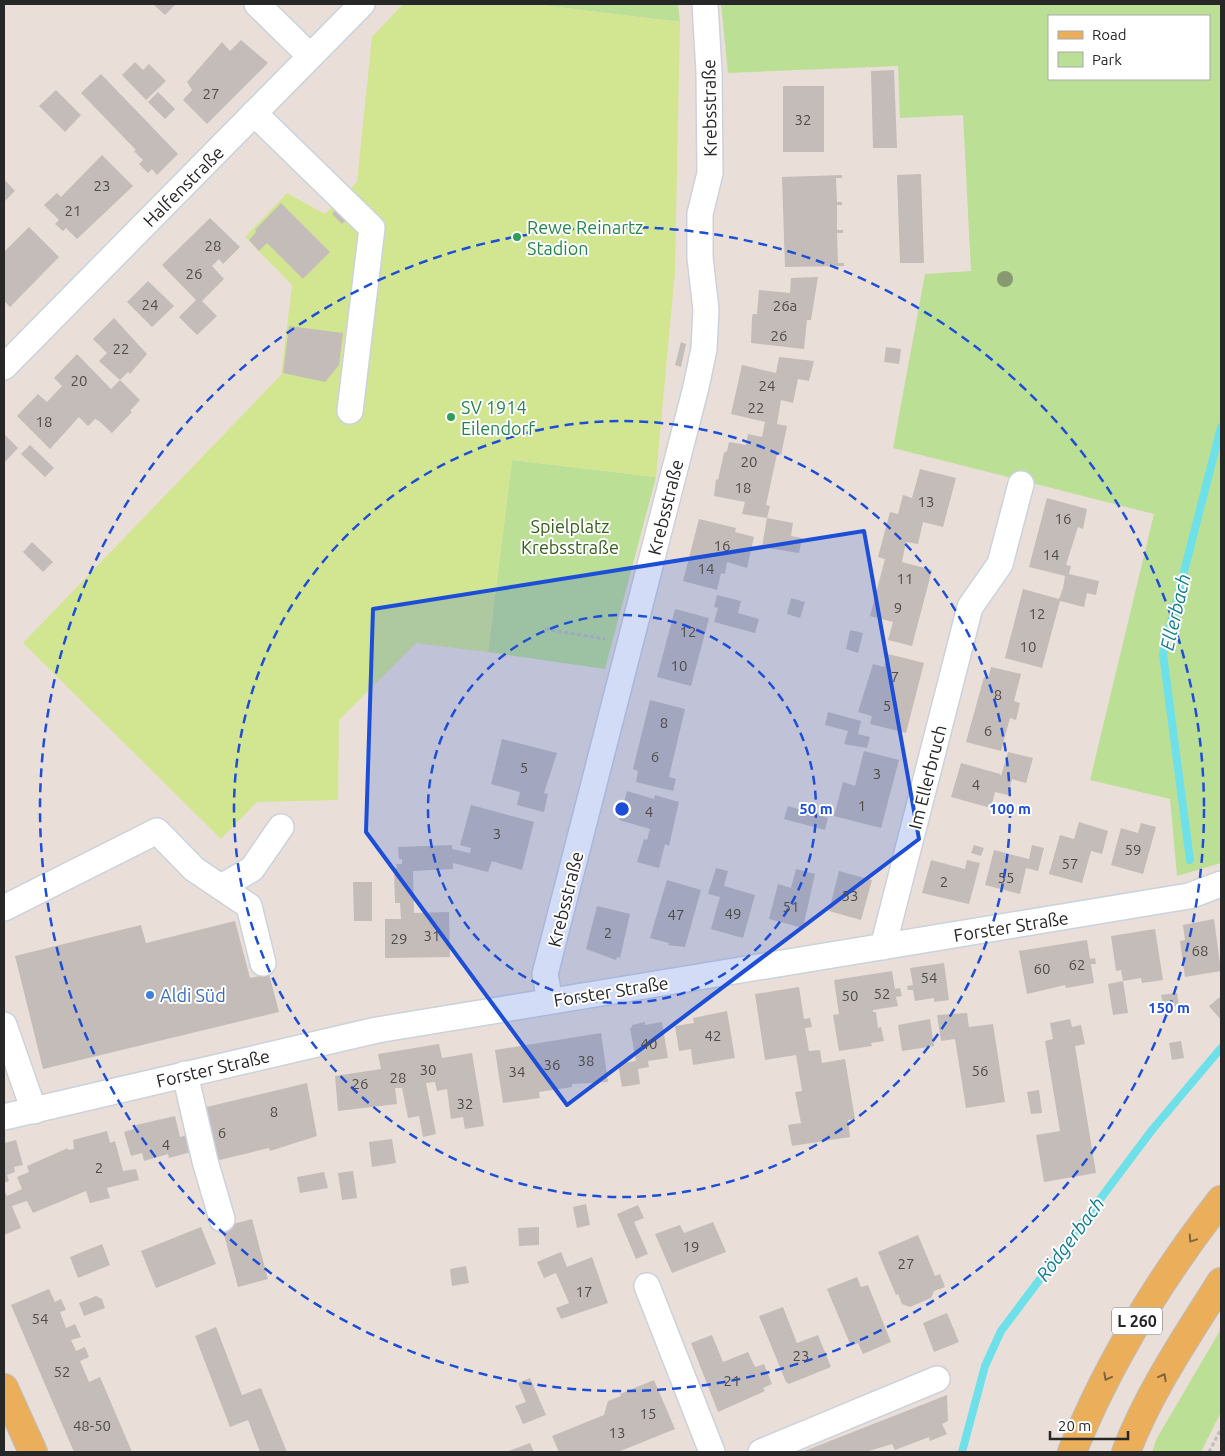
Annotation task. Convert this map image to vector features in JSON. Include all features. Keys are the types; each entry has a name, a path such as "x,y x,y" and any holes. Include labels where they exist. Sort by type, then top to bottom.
{"main road":[{"name":"L 260","path":"1072,1452 1088,1413 1145,1307 1196,1231 1221,1200"},
{"name":"L 260","path":"1126,1452 1134,1432 1178,1349 1221,1282"},
{"path":"4,1388 33,1452"}],"street":[{"path":"257,4 310,56"},
{"name":"Halfenstraße","path":"4,368 362,4"},
{"name":"Krebsstraße","path":"550,1001 546,974 696,387 704,349 706,310 700,257 700,214 710,172 709,72 705,4"},
{"path":"254,113 372,228 350,411"},
{"name":"Im Ellerbruch","path":"883,947 970,607 1000,564 1021,484"},
{"path":"221,887 252,870 282,827"},
{"path":"4,908 157,831 194,869 249,906 263,963"},
{"name":"Forster Straße","path":"4,1117 377,1030 1189,896 1221,884"},
{"path":"4,1025 34,1111"},
{"path":"185,1074 205,1161 222,1218"},
{"path":"647,1286 712,1452"},
{"path":"761,1452 937,1379"}],"path":[{"path":"545,628 630,645"},
{"path":"1210,1452 1221,1429"}],"highlighted area":[{"path":"864,531 919,839 567,1105 366,832 373,609"}],"green space":[{"name":"SV 1914 Eilendorf","path":"403,4 532,4 680,22 675,271 656,477 512,460 488,652 416,643 339,720 338,800 257,802 221,839 23,643 281,375 292,285 245,237 287,193 325,214 357,182 372,37"},
{"path":"532,4 678,4 680,22"},
{"path":"721,4 1221,4 1221,863 1177,876 1170,799 1090,780 1154,514 893,448 925,274 971,271 963,115 900,118 898,66 728,73"},
{"name":"Spielplatz Krebsstraße","path":"512,460 656,477 605,669 488,652"},
{"path":"1221,1329 1221,1412 1201,1452 1152,1452 1157,1438"}],"building":[{"path":"153,4 176,4 165,15"},
{"path":"241,40 268,63 207,124 183,100 192,90 187,82 222,42 230,51"},
{"path":"135,62 143,70 149,64 166,81 146,100 122,75"},
{"path":"894,70 897,148 873,148 871,71"},
{"path":"101,74 178,154 157,175 152,169 148,173 139,164 143,160 134,151 136,150 81,93"},
{"path":"783,86 824,86 824,152 783,152"},
{"path":"56,90 81,115 65,132 39,106"},
{"path":"158,92 175,109 165,119 148,102"},
{"path":"102,155 133,186 77,239 66,228 63,231 55,224 59,220 44,205 57,193 61,197"},
{"path":"921,174 924,263 900,263 897,175"},
{"path":"842,175 842,178 836,178 837,202 842,202 842,205 837,205 837,230 843,230 843,233 837,233 838,263 844,263 844,266 785,267 782,177"},
{"path":"4,179 15,191 4,202"},
{"path":"281,203 330,252 303,279 267,243 259,251 249,240 256,232 255,230"},
{"path":"338,208 348,218 342,224 332,214"},
{"path":"210,218 240,247 223,264 219,259 212,266 224,279 202,301 217,316 197,335 179,317 196,300 162,265"},
{"path":"29,227 59,257 10,307 4,301 4,252"},
{"path":"818,277 811,320 807,320 804,349 751,343 752,317 753,314 757,314 759,290 790,293 791,278"},
{"path":"148,281 174,306 152,327 127,302"},
{"path":"114,318 147,354 130,374 128,372 120,380 99,361 107,353 93,339"},
{"path":"289,326 343,333 339,365 325,382 283,373"},
{"path":"681,342 686,344 681,367 675,365"},
{"path":"886,347 901,349 899,364 884,362"},
{"path":"77,354 111,389 120,380 140,400 130,411 132,412 112,433 95,419 88,426 79,417 50,449 17,416 38,394 47,402 62,386 54,378"},
{"path":"779,357 814,361 809,381 798,379 793,403 781,400 777,424 787,426 781,455 777,454 766,505 770,506 767,518 742,514 745,502 714,496 716,479 718,480 724,453 727,451 729,442 746,445 748,434 762,437 765,422 731,414 742,365 776,373"},
{"path":"4,434 18,448 4,463"},
{"path":"30,445 54,468 45,477 21,454"},
{"path":"920,469 956,478 943,527 923,522 918,544 906,542 902,562 932,570 912,646 888,640 893,622 870,616 885,559 878,557 890,512 898,514 903,495 912,498"},
{"path":"1047,498 1087,509 1083,529 1078,527 1066,565 1071,566 1069,574 1099,581 1096,595 1087,593 1084,607 1060,601 1042,668 1005,658 1023,589 1059,599 1063,588 1065,576 1029,567"},
{"path":"767,518 793,523 791,536 802,538 799,553 762,547"},
{"path":"699,519 736,528 735,532 754,537 747,568 727,562 725,574 721,573 717,590 683,581"},
{"path":"32,542 53,562 43,572 23,552"},
{"path":"717,595 741,601 738,613 759,619 755,633 714,622 718,608 714,607"},
{"path":"791,598 805,602 800,618 787,614"},
{"path":"675,609 709,618 691,686 657,677"},
{"path":"850,630 863,633 858,653 846,649"},
{"path":"888,654 924,663 906,733 870,724 872,716 858,712 873,664 884,667"},
{"path":"991,667 1021,674 1014,701 1020,703 1016,720 1010,718 1001,751 966,742 984,677 988,679"},
{"path":"650,700 685,709 669,777 676,779 673,791 636,782 638,771 633,769"},
{"path":"828,712 861,721 858,734 870,737 867,748 844,744 848,731 825,725"},
{"path":"502,739 557,753 544,793 548,794 544,812 517,805 520,792 491,784"},
{"path":"864,751 899,760 881,828 834,816 843,782 855,786"},
{"path":"1008,752 1033,758 1026,783 1012,779 1008,795 995,792 991,808 951,797 961,763 1000,774 1001,776"},
{"path":"627,791 654,799 655,795 679,802 669,846 665,844 659,868 637,862 644,839 647,840 650,829 619,820"},
{"path":"471,805 534,822 522,870 492,861 488,872 453,863 453,869 413,871 414,913 449,912 450,957 385,958 385,919 401,919 400,903 395,903 394,868 397,868 396,864 402,864 402,859 399,859 398,847 452,845 452,849 470,853 471,848 460,845"},
{"path":"788,806 828,818 825,830 784,819"},
{"path":"1079,822 1108,831 1102,854 1091,851 1082,883 1049,874 1060,835 1074,839"},
{"path":"1141,823 1156,827 1143,874 1111,865 1121,828 1138,833"},
{"path":"974,845 984,848 981,856 971,853"},
{"path":"1032,845 1044,848 1038,871 1026,868 1020,894 985,885 994,850 1029,859"},
{"path":"931,860 965,869 967,860 980,863 969,904 922,893"},
{"path":"716,868 728,871 724,886 755,895 743,938 711,929 720,897 708,894"},
{"path":"796,869 815,874 803,928 769,919 778,884 791,888"},
{"path":"839,871 872,880 861,920 829,911"},
{"path":"667,880 701,890 685,947 668,945 669,943 650,938"},
{"path":"353,882 372,882 372,921 354,921"},
{"path":"597,906 630,914 620,958 617,957 616,960 586,949"},
{"path":"1214,919 1221,971 1185,977 1180,941 1185,940 1183,925"},
{"name":"Aldi Süd","path":"235,921 250,978 269,974 279,1012 43,1069 15,956 141,925 146,943"},
{"path":"1155,929 1163,980 1142,983 1141,978 1123,981 1121,970 1116,971 1111,936"},
{"path":"1087,940 1090,959 1095,958 1096,964 1091,964 1094,983 1066,988 1065,985 1027,994 1019,951"},
{"path":"944,963 949,1000 934,1002 934,998 915,1001 913,990 908,990 907,986 913,985 910,968"},
{"path":"892,971 895,989 900,988 902,996 896,997 898,1006 873,1010 873,1012 876,1012 878,1028 881,1027 884,1041 871,1043 872,1046 839,1051 833,1015 839,1014 834,980"},
{"path":"1123,981 1128,1013 1113,1015 1108,984"},
{"path":"799,987 804,1019 810,1018 812,1027 805,1028 809,1051 820,1050 822,1063 845,1059 855,1119 848,1120 850,1137 792,1146 788,1125 801,1123 795,1092 802,1091 796,1055 765,1060 755,994"},
{"path":"1177,993 1179,1006 1164,1008 1161,995"},
{"path":"1221,996 1221,1020 1209,1006"},
{"path":"727,1011 735,1058 693,1065 691,1049 679,1051 675,1026 694,1023 693,1018"},
{"path":"967,1013 969,1027 993,1024 1005,1102 966,1108 955,1039 941,1041 937,1015"},
{"path":"930,1019 934,1046 902,1051 898,1025"},
{"path":"1070,1019 1072,1027 1081,1025 1085,1044 1075,1046 1096,1173 1044,1182 1036,1135 1060,1131 1045,1041 1053,1039 1050,1023"},
{"path":"645,1022 645,1025 662,1022 668,1058 648,1061 649,1067 638,1069 640,1084 622,1087 618,1064 636,1061 630,1028 632,1025"},
{"path":"601,1033 608,1082 572,1084 572,1087 539,1092 540,1098 503,1103 495,1050"},
{"path":"1181,1041 1184,1058 1172,1060 1169,1043"},
{"path":"439,1044 442,1058 472,1053 484,1126 465,1129 463,1117 451,1119 447,1089 437,1091 435,1082 426,1083 436,1134 423,1137 419,1116 408,1118 402,1088 395,1088 397,1104 338,1111 335,1076 381,1069 378,1054"},
{"path":"307,1083 317,1136 270,1151 269,1148 211,1162 198,1109"},
{"path":"1039,1090 1042,1113 1031,1114 1027,1092"},
{"path":"175,1116 180,1137 190,1134 195,1151 169,1158 168,1154 144,1161 142,1153 131,1156 124,1132 137,1128 136,1125"},
{"path":"107,1131 110,1143 115,1141 123,1171 136,1169 139,1180 107,1188 110,1198 90,1203 86,1191 33,1213 27,1201 12,1206 21,1228 4,1235 4,1190 7,1196 22,1189 17,1177 29,1172 27,1166 68,1148 68,1150 74,1149 73,1140"},
{"path":"392,1139 396,1163 372,1167 369,1142"},
{"path":"16,1140 23,1165 14,1167 15,1172 7,1175 9,1181 4,1183 4,1143"},
{"path":"353,1171 357,1198 342,1200 338,1173"},
{"path":"324,1172 328,1188 300,1193 297,1177"},
{"path":"586,1204 590,1225 577,1228 573,1207"},
{"path":"638,1205 644,1218 634,1222 648,1254 636,1259 617,1214"},
{"path":"252,1219 268,1279 238,1287 222,1227"},
{"path":"713,1222 726,1252 672,1273 655,1234 680,1225 684,1233"},
{"path":"201,1227 216,1264 156,1288 141,1251"},
{"path":"539,1227 539,1245 519,1246 518,1228"},
{"path":"918,1235 935,1276 940,1274 945,1287 934,1291 931,1298 910,1307 902,1304 898,1294 896,1295 878,1252"},
{"path":"102,1244 110,1265 78,1278 70,1257"},
{"path":"561,1252 567,1267 592,1257 608,1303 561,1319 556,1308 569,1303 556,1273 544,1278 537,1262"},
{"path":"466,1266 469,1283 452,1286 450,1269"},
{"path":"857,1277 861,1287 868,1285 891,1342 863,1354 858,1343 851,1346 827,1289"},
{"path":"49,1289 55,1302 61,1299 66,1310 60,1312 66,1328 75,1324 81,1337 71,1340 76,1351 85,1347 89,1357 80,1361 89,1382 100,1377 132,1452 74,1452 11,1305"},
{"path":"96,1296 102,1299 105,1308 84,1316 79,1303"},
{"path":"783,1307 797,1343 818,1335 831,1367 789,1384 786,1382 759,1316"},
{"path":"947,1313 959,1342 934,1352 923,1323"},
{"path":"216,1327 242,1395 261,1388 287,1452 260,1452 248,1420 230,1427 195,1336"},
{"path":"712,1335 723,1362 748,1352 755,1367 764,1364 772,1384 763,1388 765,1391 718,1412 691,1343"},
{"path":"530,1378 546,1415 523,1424 515,1406 526,1402 518,1383"},
{"path":"654,1380 675,1429 618,1452 559,1452 552,1436 604,1415 608,1401"},
{"path":"947,1395 948,1421 942,1424 947,1434 930,1441 929,1437 895,1450 892,1444 866,1452 802,1452"},
{"path":"530,1443 534,1452 506,1452"}],"waterway":[{"name":"Ellerbach","path":"1190,860 1163,654 1221,427"},
{"name":"Rödgerbach","path":"962,1452 985,1366 1001,1331 1152,1130 1221,1048"}],"place":[{"name":"Rewe Reinartz Stadion","path":"517,237"},
{"name":"SV 1914 Eilendorf","path":"451,417"},
{"name":"Aldi Süd","path":"150,995"}]}
